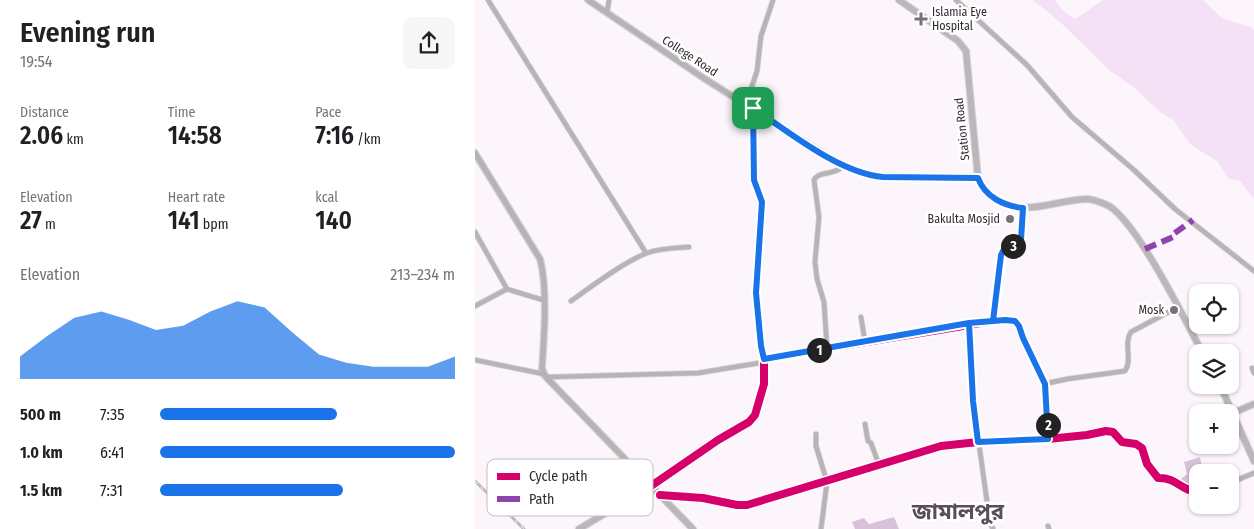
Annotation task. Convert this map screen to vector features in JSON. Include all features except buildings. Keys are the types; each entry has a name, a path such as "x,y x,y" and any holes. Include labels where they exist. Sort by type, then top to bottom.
{"main road":[{"name":"College Road","path":"588,0 843,166 868,175 883,177 978,178"},
{"name":"Station Road","path":"899,0 959,41 965,51 978,178"},
{"path":"475,152 541,259 543,268 541,368 545,376 625,459"},
{"path":"978,178 989,195 1009,207 1023,208 1088,199 1107,205 1141,240 1198,344"},
{"path":"1239,410 1254,404"},
{"path":"1239,426 1254,460"},
{"path":"653,488 693,529"},
{"path":"579,529 601,516"}],"street":[{"path":"488,0 646,253"},
{"path":"607,13 609,0"},
{"path":"746,104 757,71 761,36 773,0"},
{"path":"956,0 1027,65 1072,117 1145,179 1175,209 1254,271"},
{"path":"653,485 718,440 749,422 755,416 761,400 765,361 761,346 756,293 762,202 754,180 753,108"},
{"path":"827,348 824,302 817,279 815,262 819,217 814,180 819,175 838,172 843,166"},
{"path":"993,321 1001,255 1004,249 1017,244 1021,240 1023,208"},
{"path":"475,232 507,289 543,300"},
{"path":"571,300 646,253 689,247"},
{"path":"475,306 507,289"},
{"path":"1045,384 1125,371 1128,367 1127,337 1131,332 1177,307"},
{"path":"861,317 865,342"},
{"path":"475,360 539,373 545,376 698,373 969,323 1015,321 1045,384 1048,439"},
{"path":"969,323 973,401 990,523 993,529"},
{"path":"865,424 868,441 879,465"},
{"path":"660,495 703,498 737,505 747,505 941,446 978,442 1048,439 1106,431 1113,432 1122,442 1137,444 1142,448 1153,475 1158,478 1171,479 1189,489"},
{"path":"816,434 816,446 827,482 821,529"},
{"path":"1239,479 1254,473"}],"shaded area":[{"path":"1033,0 1055,0 1063,11 1075,19 1103,0 1203,0 1222,18 1254,30 1254,199 1239,180 1229,179 1217,161 1191,145 1173,120 1160,112 1132,86 1110,71 1060,22"},
{"path":"1200,457 1201,464 1189,464 1189,485 1181,479 1187,474 1184,462"},
{"path":"894,517 899,529 855,529 852,522 864,518 869,524"}],"railway":[{"path":"475,481 487,493"},
{"path":"511,516 524,529"}],"marked path":[{"path":"1145,249 1173,237 1172,235 1193,220"}],"cycle path":[{"path":"653,485 718,440 749,422 755,415 764,384 764,359 993,321 1001,255 1004,249 1017,244 1021,240 1023,208"},
{"path":"660,495 703,498 737,505 747,505 941,446 978,442 1048,439 1106,431 1113,432 1122,442 1136,444 1142,448 1147,464 1158,478 1165,478 1189,490"}],"place":[{"name":"Islamia Eye Hospital","path":"921,19"},
{"name":"Bakulta Mosjid","path":"1010,219"},
{"name":"Mosk","path":"1174,310"}],"district":[{"name":"জামালপুর","path":"958,511"}],"route":[{"path":"753,108 754,180 762,202 756,293 764,359 969,323 1015,321 1045,384 1048,410 1048,439 978,442 973,401 969,323 993,321 1001,255 1004,249 1017,244 1023,236 1023,208 1009,207 989,195 978,178 891,178 868,175 843,166 753,108"}]}
